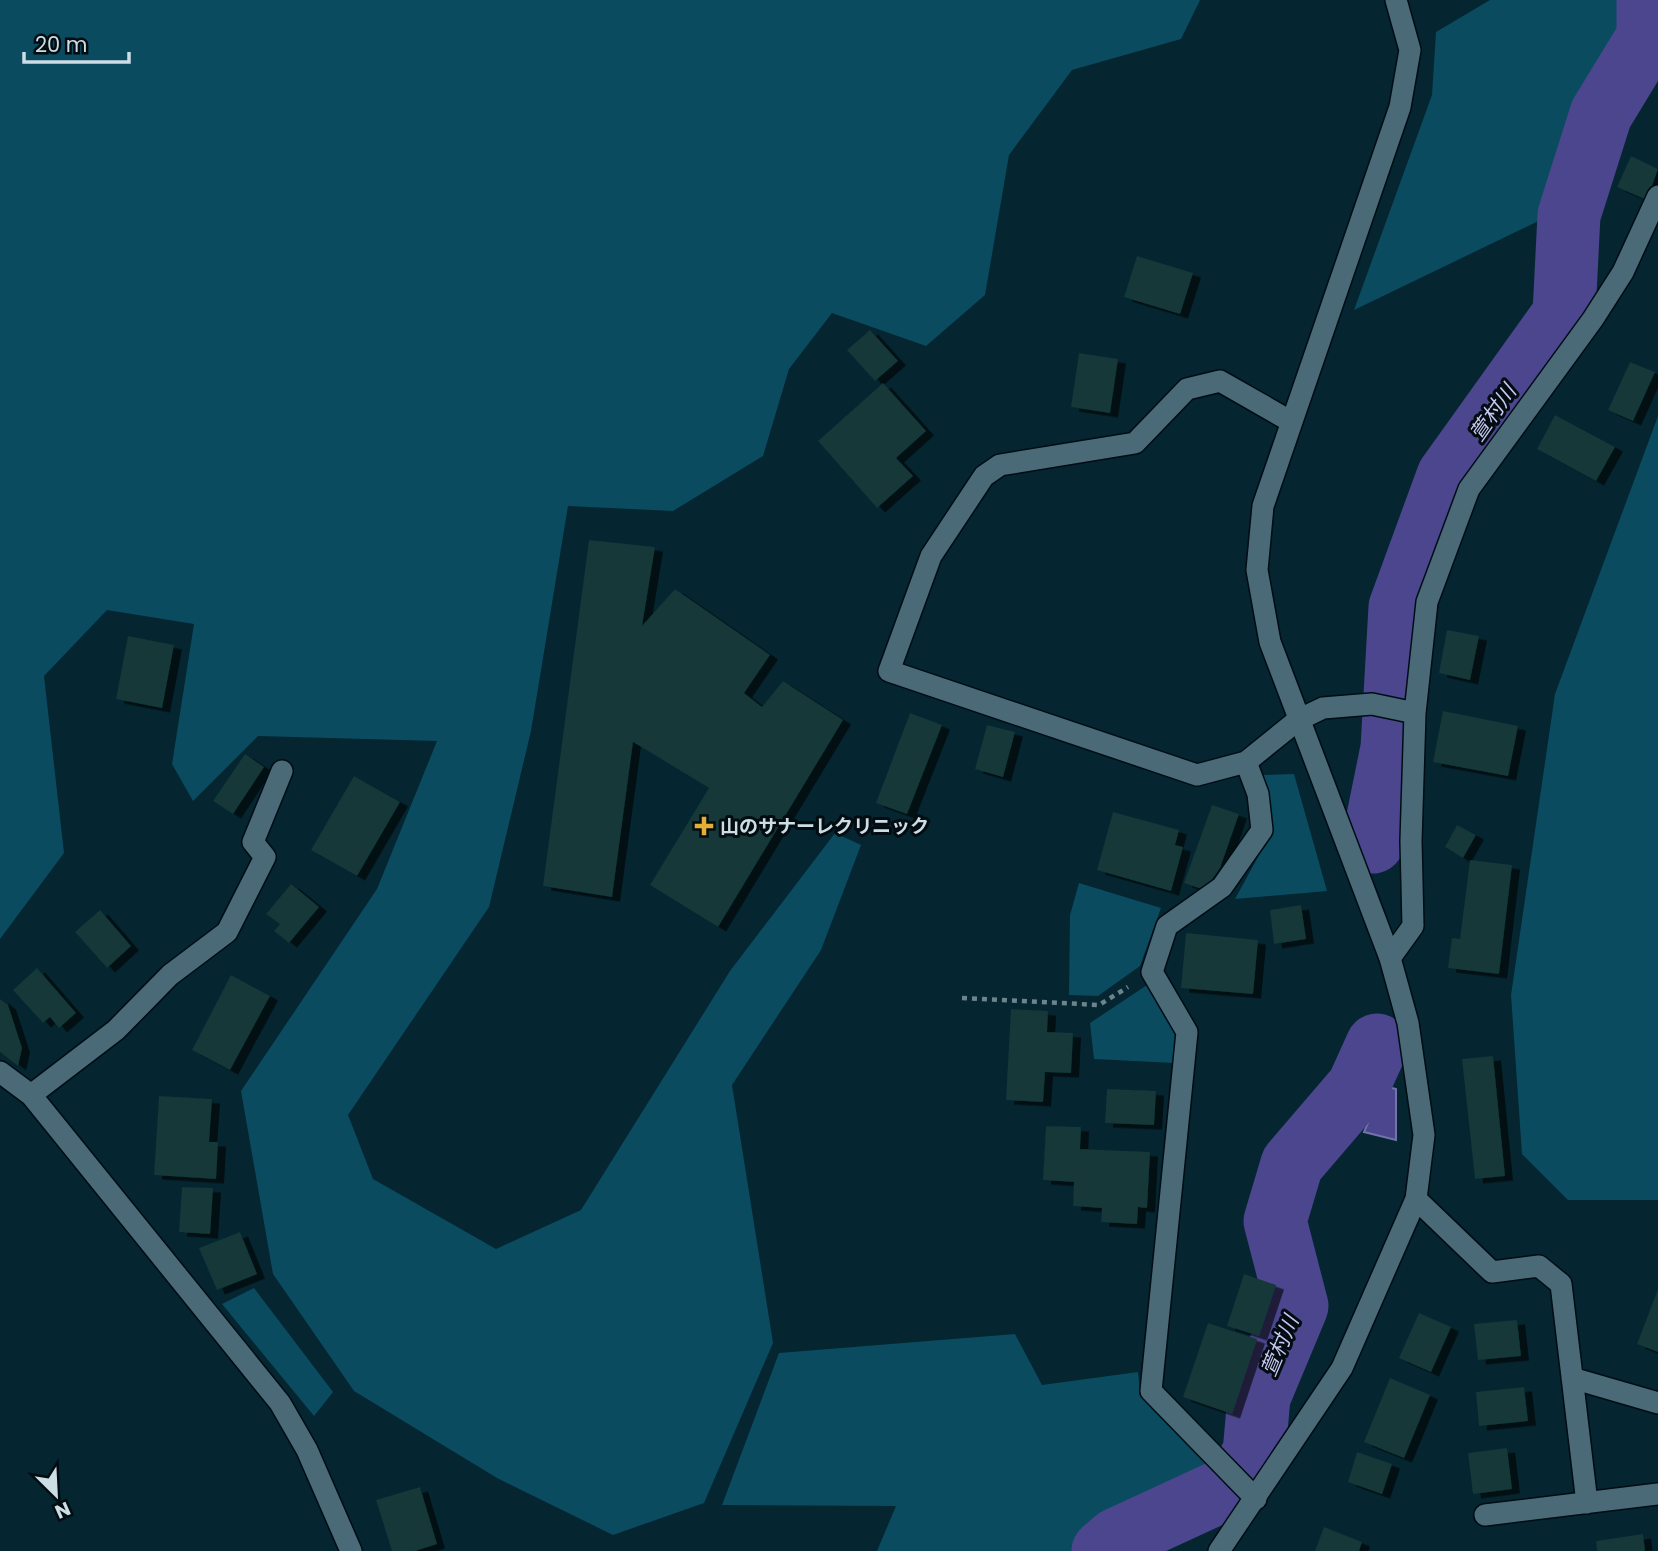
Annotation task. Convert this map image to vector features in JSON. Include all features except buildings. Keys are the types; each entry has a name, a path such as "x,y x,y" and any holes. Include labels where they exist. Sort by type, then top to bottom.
{"street":[{"path":"1219,1551 1342,1368 1416,1199 1424,1135 1408,1023 1390,958 1270,642 1257,570 1263,506 1400,107 1410,50 1396,0"},
{"path":"1390,958 1413,926 1411,841 1415,713 1427,602 1469,489 1593,319 1623,272 1658,196"},
{"path":"1290,421 1220,381 1187,389 1135,443 1000,465 984,476 931,556 889,671 1197,775 1247,762 1298,720 1323,708 1372,704 1415,713"},
{"path":"1247,762 1258,794 1262,830 1222,887 1167,926 1152,972 1187,1032 1151,1391 1256,1499"},
{"path":"31,1095 117,1030 170,975 227,932 265,857 253,842 282,771"},
{"path":"0,1072 31,1095 280,1403 307,1450 351,1551"},
{"path":"1416,1199 1492,1272 1539,1266 1561,1284 1587,1503"},
{"path":"1572,1378 1658,1403"},
{"path":"1485,1515 1658,1494"}],"path":[{"path":"962,998 1099,1005 1152,972"}],"shaded area":[{"path":"0,0 1200,0 1181,39 1072,70 1009,155 985,295 926,346 832,313 789,369 763,456 673,511 568,506 531,731 489,907 348,1115 373,1179 496,1249 581,1210 730,971 835,833 861,845 821,950 732,1085 773,1343 704,1503 613,1535 497,1478 354,1391 273,1274 241,1091 377,889 437,741 258,736 193,801 172,764 194,624 107,610 44,676 64,853 0,939"},
{"path":"1490,0 1625,0 1625,41 1578,117 1551,215 1354,310 1432,95 1436,32"},
{"path":"1658,416 1658,1200 1568,1200 1522,1154 1511,995 1555,694"},
{"path":"1294,774 1327,891 1235,899 1271,833 1260,775"},
{"path":"1079,883 1161,908 1140,966 1098,996 1069,995 1070,915"},
{"path":"1147,985 1175,1028 1174,1063 1094,1059 1090,1023"},
{"path":"1384,1086 1396,1089 1396,1140 1364,1132"},
{"path":"254,1288 333,1392 314,1416 222,1304"},
{"path":"1015,1334 1042,1385 1138,1372 1140,1392 1218,1476 1078,1551 877,1551 896,1506 722,1505 779,1353"}],"waterway":[{"name":"萱村川","path":"1373,842 1392,748 1400,607 1448,476 1564,314 1569,215 1601,114 1648,37 1648,0"},
{"name":"萱村川","path":"1103,1551 1117,1539 1234,1485 1254,1453 1259,1397 1297,1306 1275,1221 1292,1164 1358,1087 1377,1045"}],"place":[{"name":"山のサナーレクリニック","path":"704,826"}]}
